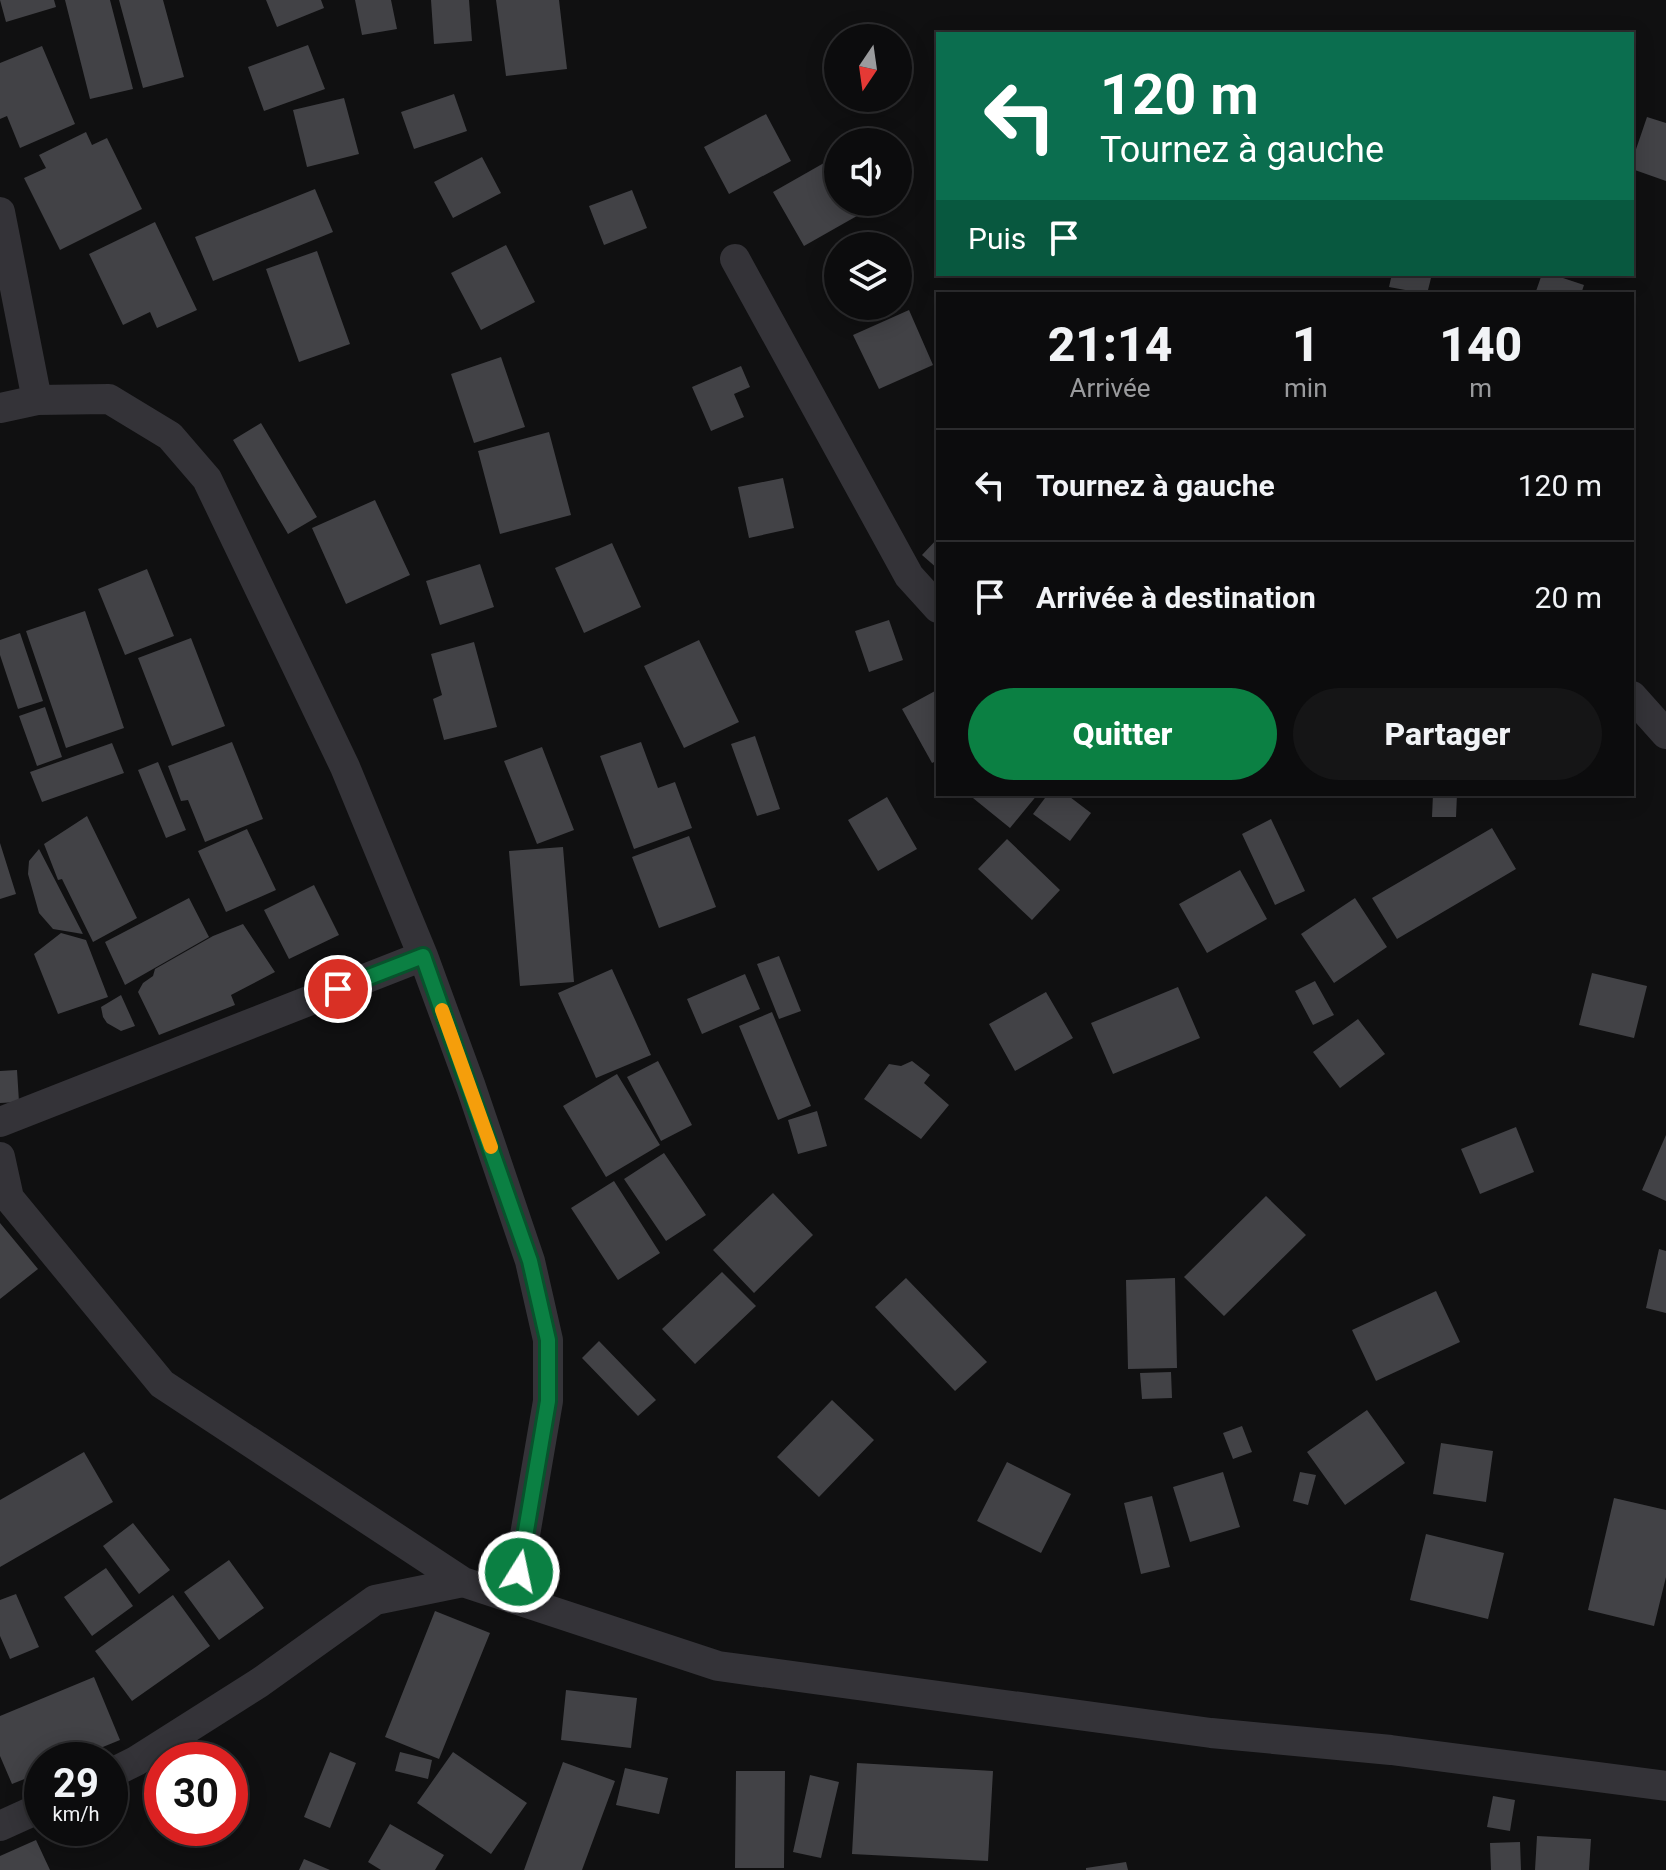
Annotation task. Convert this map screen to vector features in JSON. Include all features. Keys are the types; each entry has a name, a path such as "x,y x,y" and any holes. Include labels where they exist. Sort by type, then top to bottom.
{"street":[{"path":"0,212 37,400"},
{"path":"735,259 909,576 936,606"},
{"path":"0,408 37,400 109,399 170,436 207,479 345,767 423,956 530,1261 548,1340 548,1401 514,1599"},
{"path":"1634,698 1666,734"},
{"path":"0,1122 423,956"},
{"path":"0,1157 9,1198 162,1384 463,1582 718,1666 1211,1733 1391,1750 1666,1786"},
{"path":"128,1765 259,1683 375,1600 463,1582"},
{"path":"0,1826 24,1815"}],"building":[{"path":"0,0 54,0 56,7 6,22"},
{"path":"65,0 110,0 133,89 90,99"},
{"path":"119,0 163,0 184,77 143,88"},
{"path":"266,0 321,0 324,8 277,27"},
{"path":"355,0 391,0 397,29 362,35"},
{"path":"431,0 469,0 472,41 434,44"},
{"path":"496,0 559,0 567,69 506,76"},
{"path":"308,45 325,89 264,111 248,67"},
{"path":"42,46 75,124 20,148 7,116 0,119 0,63"},
{"path":"454,94 467,131 414,149 401,112"},
{"path":"344,98 359,154 307,167 293,110"},
{"path":"766,114 791,161 729,194 704,147"},
{"path":"1647,117 1666,123 1666,181 1634,170 1634,155"},
{"path":"86,132 92,145 107,138 142,209 60,250 24,178 46,168 39,155"},
{"path":"482,157 501,193 453,218 434,182"},
{"path":"824,163 824,216 857,216 804,246 773,192"},
{"path":"315,189 333,232 213,281 195,237"},
{"path":"632,190 647,228 604,245 589,206"},
{"path":"155,222 197,310 157,328 150,312 123,325 89,254"},
{"path":"506,245 535,302 481,330 451,273"},
{"path":"317,251 350,344 299,362 266,269"},
{"path":"1392,276 1432,276 1428,292 1389,287"},
{"path":"1541,276 1557,276 1584,285 1582,292 1536,292"},
{"path":"912,317 933,365 879,389 853,335 887,320 912,320"},
{"path":"501,357 525,427 474,443 451,374"},
{"path":"741,366 750,387 734,394 744,417 711,431 692,387"},
{"path":"261,423 317,517 288,534 233,440"},
{"path":"549,432 571,515 500,534 478,451"},
{"path":"783,478 794,528 749,538 738,487"},
{"path":"375,500 410,575 346,604 312,528"},
{"path":"936,540 936,567 922,555"},
{"path":"612,543 641,607 584,633 555,568"},
{"path":"480,564 494,607 440,625 426,581"},
{"path":"147,569 174,636 125,655 98,589"},
{"path":"85,611 124,728 66,748 26,631"},
{"path":"889,620 903,660 869,672 855,631"},
{"path":"20,633 43,701 18,709 0,655 0,640"},
{"path":"191,638 225,726 172,746 138,658"},
{"path":"699,640 739,722 684,748 644,666"},
{"path":"474,642 497,727 444,740 433,699 442,695 431,654"},
{"path":"936,692 936,761 932,763 902,709"},
{"path":"45,707 62,757 37,766 19,716"},
{"path":"755,736 780,809 757,816 731,744"},
{"path":"232,742 263,819 205,842 188,800 181,801 168,766"},
{"path":"641,742 658,788 675,782 692,828 634,849 600,756"},
{"path":"112,743 124,773 42,802 30,772"},
{"path":"542,747 574,830 537,844 504,761"},
{"path":"158,762 186,830 166,838 138,770"},
{"path":"970,796 1036,796 1010,828"},
{"path":"1046,796 1069,796 1091,813 1070,841 1033,814"},
{"path":"1433,796 1457,796 1456,817 1432,817"},
{"path":"887,797 917,849 878,871 848,820"},
{"path":"87,816 137,918 93,942 62,879 58,880 44,844"},
{"path":"1271,819 1305,891 1275,905 1242,834"},
{"path":"1492,828 1516,869 1397,939 1372,898"},
{"path":"247,829 276,890 226,912 198,851"},
{"path":"689,836 716,907 659,928 632,857"},
{"path":"1007,839 1060,890 1032,920 978,869"},
{"path":"0,843 16,894 0,899"},
{"path":"563,847 574,982 520,986 509,851"},
{"path":"39,849 83,934 53,929 39,913 28,874 29,861"},
{"path":"1240,870 1267,919 1207,953 1179,904"},
{"path":"314,885 339,935 289,959 264,910"},
{"path":"189,898 209,937 125,985 105,942"},
{"path":"1355,898 1387,947 1334,983 1301,934"},
{"path":"243,924 275,972 231,995 235,1005 159,1035 138,992 143,983 153,976 155,969 213,936"},
{"path":"61,933 86,940 108,997 58,1014 34,954"},
{"path":"779,956 801,1011 779,1019 757,964"},
{"path":"612,969 651,1055 596,1078 558,993"},
{"path":"1592,973 1647,986 1634,1038 1579,1025"},
{"path":"745,974 760,1009 702,1034 687,999"},
{"path":"1315,981 1334,1015 1313,1025 1295,991"},
{"path":"1178,987 1200,1038 1113,1074 1091,1023"},
{"path":"1046,992 1073,1038 1015,1071 989,1024"},
{"path":"121,995 135,1026 121,1031 107,1023 101,1007"},
{"path":"772,1012 811,1106 778,1120 739,1026"},
{"path":"1358,1019 1385,1054 1340,1088 1313,1052"},
{"path":"658,1061 692,1125 661,1141 627,1077"},
{"path":"912,1061 930,1075 924,1083 949,1105 921,1139 864,1099 889,1064 901,1066"},
{"path":"17,1070 19,1102 0,1103 0,1071"},
{"path":"617,1074 660,1145 606,1177 563,1106"},
{"path":"817,1111 827,1146 798,1154 788,1120"},
{"path":"1516,1127 1534,1172 1480,1194 1461,1149"},
{"path":"1666,1135 1666,1201 1642,1190"},
{"path":"664,1153 706,1215 666,1241 624,1179"},
{"path":"614,1181 660,1253 618,1280 571,1208"},
{"path":"773,1193 813,1235 754,1293 713,1250"},
{"path":"1266,1196 1306,1235 1224,1316 1184,1277"},
{"path":"0,1223 38,1269 0,1299"},
{"path":"1659,1249 1666,1251 1666,1313 1646,1308"},
{"path":"722,1272 756,1306 695,1364 662,1329"},
{"path":"906,1278 987,1362 955,1391 875,1307"},
{"path":"1175,1278 1177,1368 1128,1369 1126,1280"},
{"path":"1436,1291 1460,1342 1376,1381 1352,1330"},
{"path":"599,1341 656,1400 638,1416 582,1358"},
{"path":"1171,1372 1172,1398 1142,1399 1140,1373"},
{"path":"832,1400 874,1440 819,1497 777,1457"},
{"path":"1367,1410 1405,1463 1345,1505 1307,1452"},
{"path":"1242,1426 1252,1452 1233,1459 1223,1433"},
{"path":"1441,1443 1493,1451 1486,1502 1433,1494"},
{"path":"84,1452 113,1502 0,1567 0,1500"},
{"path":"1007,1462 1071,1494 1041,1553 977,1521"},
{"path":"1223,1472 1240,1527 1190,1542 1173,1487"},
{"path":"1300,1472 1316,1475 1308,1505 1293,1501"},
{"path":"1152,1496 1170,1567 1141,1574 1124,1503"},
{"path":"1614,1498 1666,1510 1666,1577 1654,1626 1588,1610"},
{"path":"133,1523 170,1570 139,1594 103,1546"},
{"path":"1426,1534 1504,1553 1488,1619 1410,1600"},
{"path":"229,1560 264,1608 219,1640 184,1592"},
{"path":"106,1568 133,1606 92,1636 64,1597"},
{"path":"16,1594 39,1647 10,1659 0,1636 0,1600"},
{"path":"173,1595 210,1646 132,1701 95,1651"},
{"path":"435,1611 490,1633 439,1759 385,1737"},
{"path":"94,1677 120,1740 24,1742 24,1779 12,1784 0,1756 0,1716"},
{"path":"566,1690 637,1698 631,1748 561,1740"},
{"path":"330,1752 356,1763 330,1828 304,1817"},
{"path":"400,1752 432,1760 428,1779 395,1771"},
{"path":"453,1752 527,1803 491,1854 417,1803"},
{"path":"563,1762 615,1781 582,1870 524,1870"},
{"path":"857,1763 993,1771 988,1861 852,1854"},
{"path":"625,1768 668,1778 659,1814 616,1805"},
{"path":"736,1771 785,1771 784,1868 735,1868"},
{"path":"810,1775 839,1782 821,1858 793,1852"},
{"path":"1493,1796 1515,1800 1510,1831 1487,1827"},
{"path":"390,1824 444,1855 435,1870 381,1870 368,1862"},
{"path":"1537,1836 1591,1839 1589,1870 1535,1870"},
{"path":"1520,1842 1521,1870 1491,1870 1490,1843"},
{"path":"24,1845 39,1846 50,1870 0,1870 0,1856"},
{"path":"304,1859 330,1870 299,1870"},
{"path":"1126,1862 1128,1870 1086,1870 1086,1868"}],"slow traffic":[{"path":"442,1010 491,1147"}],"route":[{"path":"338,989 423,956 530,1261 548,1340 548,1401 519,1572"}]}
